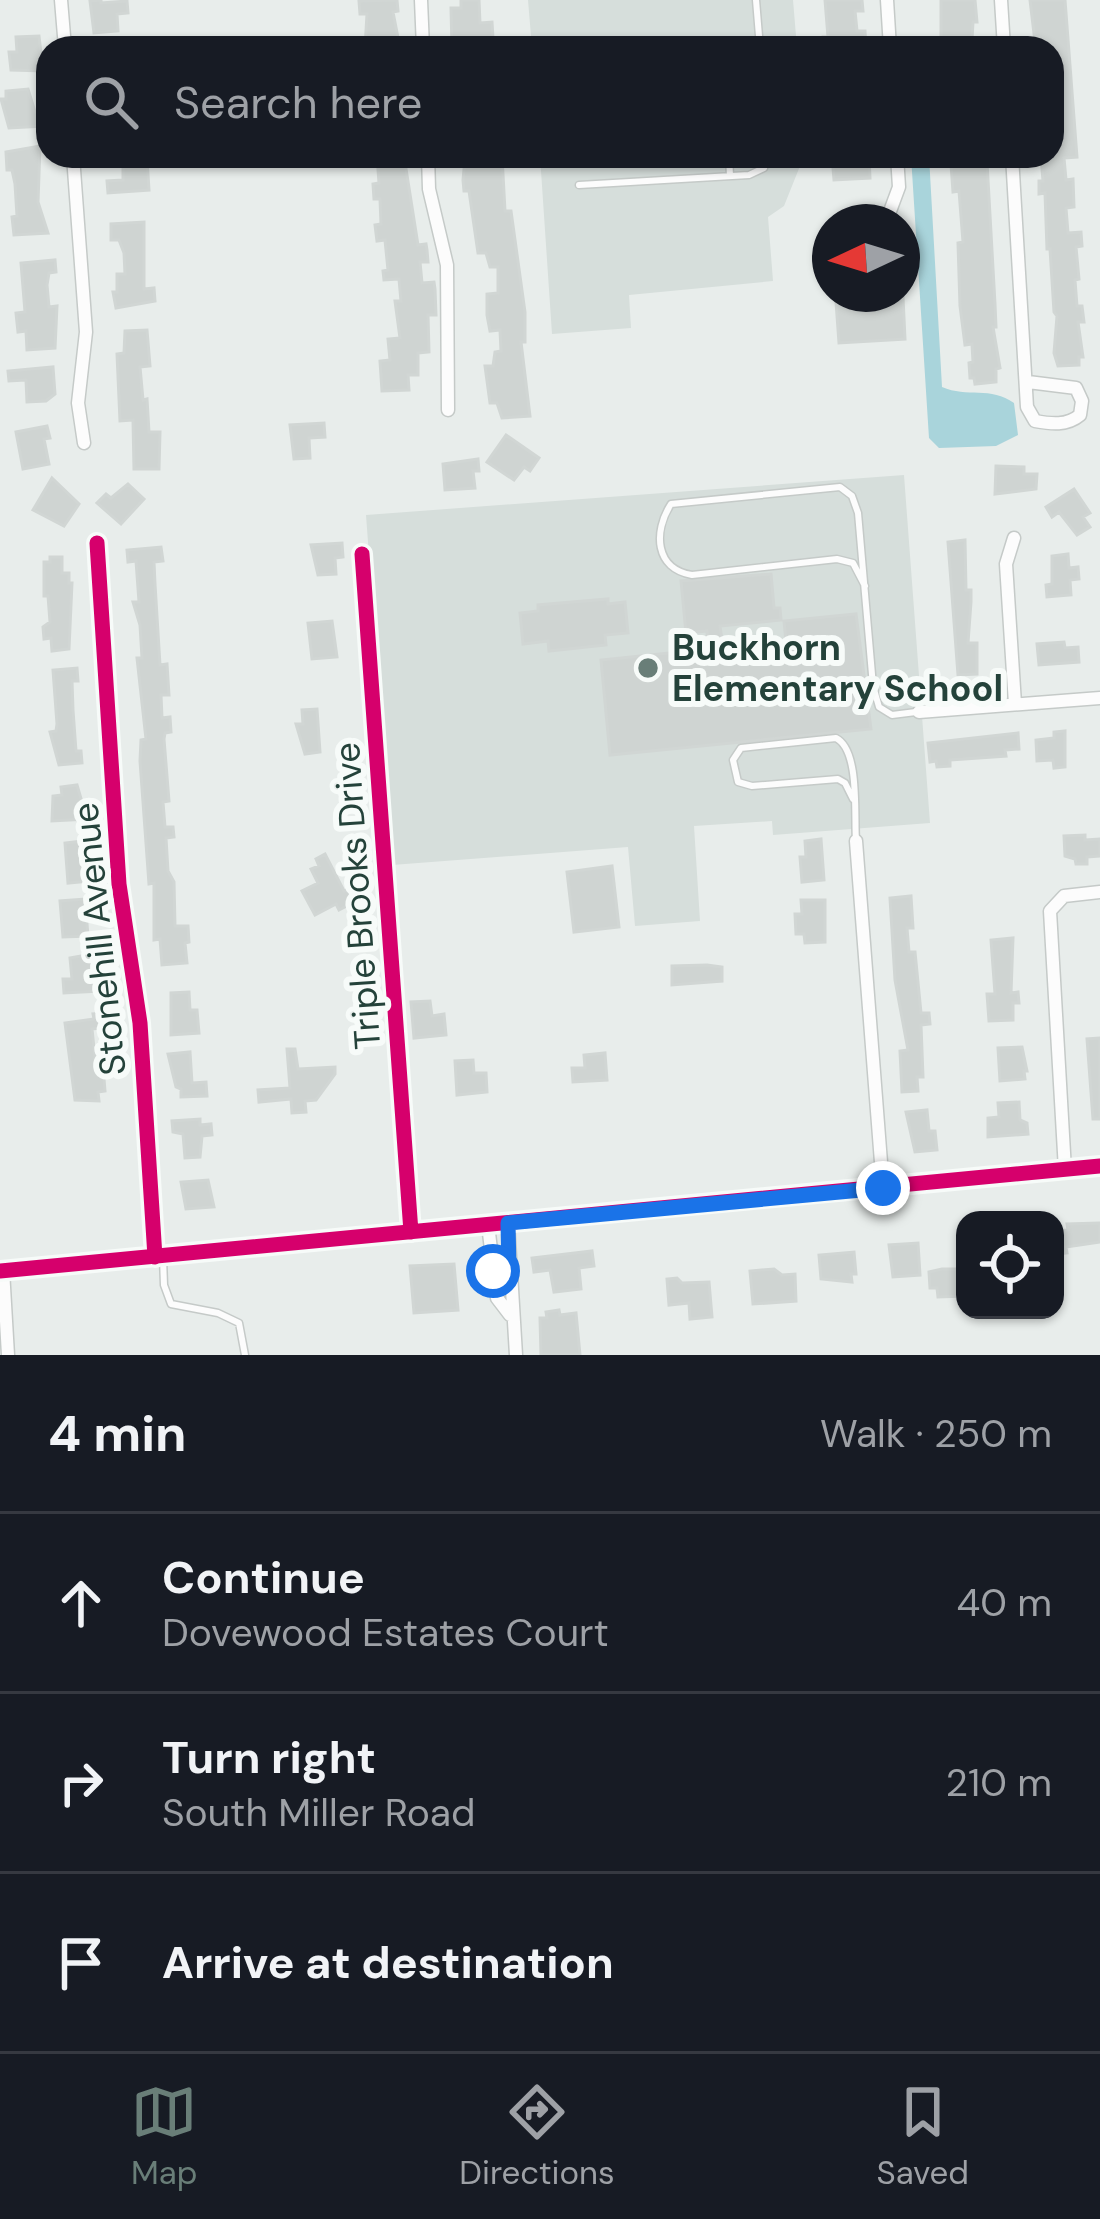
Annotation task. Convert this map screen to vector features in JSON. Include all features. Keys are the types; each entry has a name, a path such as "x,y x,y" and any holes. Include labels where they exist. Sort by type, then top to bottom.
{"street":[{"path":"61,0 64,36"},
{"path":"421,0 422,36"},
{"path":"886,0 889,36"},
{"path":"1001,0 1003,36"},
{"path":"74,168 86,332 79,403 85,443"},
{"path":"428,168 446,265 448,410"},
{"path":"893,204 899,187 898,168"},
{"path":"1013,168 1027,407 1036,421 1064,424 1080,415 1082,401 1076,388 1028,382"},
{"path":"1014,538 1006,564 1015,704"},
{"name":"Stonehill Avenue","path":"98,543 119,884 140,1022 159,1256"},
{"name":"Triple Brooks Drive","path":"362,554 411,1232"},
{"path":"920,712 1100,698"},
{"path":"856,841 883,1188"},
{"path":"1064,1170 1050,911 1064,896 1100,892"},
{"path":"8,1355 1,1270 1100,1166"},
{"path":"508,1223 516,1355"},
{"path":"488,1225 497,1298 512,1318"},
{"path":"493,1271 509,1270"}],"lane":[{"path":"756,0 759,36"},
{"path":"730,168 730,176"},
{"path":"579,185 730,176 764,168"},
{"path":"865,586 853,563 837,559 689,575 677,572 667,566 661,552 659,527 670,504 839,488 852,496 858,513 865,586 873,686 879,706 892,715 920,712"},
{"path":"854,799 838,779 752,786 738,782 733,760 741,748 836,738 845,743 851,756 854,799 856,841"},
{"path":"159,1256 171,1304 218,1313 239,1323 245,1355"}],"shaded area":[{"path":"528,0 793,0 796,36 531,36"},
{"path":"541,168 799,168 784,206 768,217 773,281 629,295 631,328 552,334"},
{"name":"Buckhorn Elementary School","path":"904,475 930,823 773,835 772,821 694,826 700,921 635,926 628,847 392,865 366,515"}],"water":[{"path":"912,168 930,168 942,387 997,395 1014,403 1018,435 996,446 939,448 929,438 920,204 914,204"}],"building":[{"path":"397,0 398,11 393,12 398,36 366,36 367,14 360,14 359,1"},
{"path":"461,0 479,0 480,23 492,22 493,36 452,36 451,8 461,8"},
{"path":"825,0 862,0 863,11 855,11 857,31 865,31 865,36 828,36"},
{"path":"941,0 975,0 977,22 973,22 972,36 941,36"},
{"path":"1030,0 1065,0 1077,157 1064,158 1064,36 1034,36"},
{"path":"90,1 127,1 128,13 117,14 118,31 94,33"},
{"path":"36,36 36,71 11,70 9,52 17,52 16,37"},
{"path":"28,89 36,126 9,128 1,99 6,99 6,91"},
{"path":"36,147 38,202 48,233 14,235 15,184 12,170 7,170 6,152"},
{"path":"1064,158 1066,180 1073,179 1074,207 1066,208 1068,233 1081,232 1082,246 1076,247 1079,279 1075,280 1084,322 1078,322 1083,357 1079,365 1058,366 1054,353 1057,316 1045,193 1039,194 1039,181 1043,181 1042,168 1064,168"},
{"path":"123,168 148,168 149,190 108,193 107,181 123,180"},
{"path":"378,168 406,168 418,245 426,244 427,250 428,262 420,262 422,283 434,282 436,315 428,315 429,352 418,353 418,375 408,375 409,390 382,391 380,361 390,360 388,339 400,338 395,301 401,301 399,279 384,280 383,271 388,270 385,240 377,241 375,225 381,224 380,199 374,199 373,184 379,183"},
{"path":"464,168 503,168 505,211 511,211 525,312 525,342 521,342 530,416 502,418 497,403 490,403 485,366 493,366 495,352 501,351 500,330 490,331 487,294 498,293 498,267 490,267 486,253 478,253 469,191 464,191"},
{"path":"833,168 870,168 870,178 834,180"},
{"path":"951,168 987,168 993,327 1000,368 996,382 975,384 970,378 972,344 965,345 960,306 959,191 953,192"},
{"path":"144,222 144,289 154,288 155,301 116,308 113,292 117,292 117,274 125,274 124,253 119,240 111,240 111,224"},
{"path":"55,260 56,272 49,273 47,285 49,307 57,306 55,348 27,350 26,331 18,332 16,313 25,312 21,263"},
{"path":"837,312 904,312 905,339 839,343"},
{"path":"147,330 150,366 140,367 149,432 160,432 159,469 134,469 133,420 120,421 117,354 124,353 125,331"},
{"path":"53,367 55,394 46,401 27,402 26,380 9,381 8,371"},
{"path":"324,423 325,437 309,438 310,458 294,459 290,425"},
{"path":"47,426 50,438 44,439 49,464 23,469 16,432"},
{"path":"506,435 539,458 530,471 524,467 514,480 487,462"},
{"path":"478,459 479,471 473,471 475,488 445,490 443,464"},
{"path":"996,466 1024,467 1024,474 1037,474 1036,489 995,494"},
{"path":"52,478 79,504 64,526 33,510"},
{"path":"128,484 144,499 121,524 97,503"},
{"path":"1074,489 1090,513 1083,517 1090,527 1077,535 1059,512 1052,517 1046,507"},
{"path":"965,540 966,590 971,590 968,643 977,643 977,674 958,675 948,542"},
{"path":"342,543 343,557 335,558 336,574 318,575 311,545"},
{"path":"161,547 163,561 154,562 155,584 160,665 167,664 169,695 161,695 162,718 170,717 171,732 164,739 169,801 163,802 165,827 173,827 174,837 166,838 175,926 188,926 189,942 185,943 187,963 162,965 160,939 154,940 154,883 149,884 140,761 141,740 146,739 137,658 142,658 140,625 133,602 139,602 136,561 128,562 127,550"},
{"path":"1068,554 1069,568 1078,567 1079,579 1070,580 1071,595 1047,597 1052,556"},
{"path":"50,557 62,557 62,573 69,573 72,583 69,649 52,651 51,638 44,639 43,627 50,622 44,562 50,562"},
{"path":"771,574 774,608 780,608 781,620 720,626 723,647 786,642 784,621 856,614 871,729 610,755 601,660 708,649 707,631 686,633 681,581"},
{"path":"608,599 608,604 625,602 628,633 605,635 606,645 549,651 548,641 523,644 520,613 538,611 538,605"},
{"path":"332,621 337,657 312,659 308,623"},
{"path":"1064,642 1065,648 1078,647 1079,662 1039,665 1037,644"},
{"path":"77,668 78,681 72,681 73,710 76,751 81,751 82,763 59,765 50,732 56,731 57,724 53,670"},
{"path":"317,709 320,752 305,754 296,724 303,724 302,710"},
{"path":"1065,731 1065,767 1054,768 1053,760 1037,761 1036,740"},
{"path":"1018,733 1019,749 1005,750 1006,756 950,760 950,766 930,762 928,743"},
{"path":"77,785 87,819 52,821 53,796 62,795 61,787"},
{"path":"1085,835 1085,840 1100,839 1100,856 1076,864 1065,856 1064,836"},
{"path":"821,839 824,880 802,882 800,857 806,857 805,841"},
{"path":"83,841 85,870 90,870 91,881 68,883 65,843"},
{"path":"325,854 354,902 339,910 336,904 315,915 302,891 318,883 311,869 319,866 316,859"},
{"path":"612,866 619,927 574,932 567,872"},
{"path":"911,896 909,952 915,952 921,1013 929,1013 930,1024 921,1025 923,1077 917,1077 918,1091 902,1092 900,1051 908,1050 895,980 890,898"},
{"path":"85,899 88,936 63,937 60,901"},
{"path":"801,900 825,900 825,942 805,943 804,934 796,934 795,914 802,914"},
{"path":"1013,938 1011,993 1018,992 1019,1003 1013,1003 1013,1020 989,1021 987,994 995,994 991,940"},
{"path":"92,954 93,979 99,979 100,991 64,993 63,979 72,979 70,958"},
{"path":"672,966 722,967 722,981 672,985"},
{"path":"189,992 199,1033 171,1035 171,993"},
{"path":"430,1001 432,1016 444,1014 446,1035 414,1038 411,1002"},
{"path":"108,1013 109,1027 92,1029 96,1068 103,1067 105,1091 98,1092 99,1101 75,1100 65,1023"},
{"path":"1100,1038 1100,1119 1093,1119 1087,1039"},
{"path":"1022,1047 1025,1079 1000,1081 998,1048"},
{"path":"287,1049 295,1049 298,1069 335,1067 316,1100 305,1101 306,1112 292,1113 291,1099 259,1102 258,1090 290,1088"},
{"path":"190,1052 192,1083 206,1082 207,1096 181,1097 176,1087 168,1054"},
{"path":"605,1053 607,1080 573,1082 572,1068 585,1068 584,1055"},
{"path":"473,1060 474,1073 486,1073 487,1092 457,1095 455,1061"},
{"path":"1019,1102 1020,1120 1027,1123 1028,1134 988,1137 988,1118 999,1117 998,1103"},
{"path":"927,1110 937,1150 915,1152 906,1112"},
{"path":"200,1119 200,1125 211,1124 212,1135 202,1136 200,1157 185,1158 183,1134 173,1132 172,1121"},
{"path":"208,1180 214,1207 186,1209 181,1182"},
{"path":"1100,1223 1100,1242 1066,1247 1064,1253 1067,1224"},
{"path":"918,1243 920,1275 893,1277 889,1245"},
{"path":"592,1251 594,1266 579,1268 581,1289 554,1292 550,1270 534,1272 532,1258"},
{"path":"854,1252 852,1282 821,1279 819,1255"},
{"path":"454,1264 458,1310 414,1313 410,1266"},
{"path":"774,1269 782,1275 795,1274 796,1301 753,1304 750,1271"},
{"path":"956,1269 956,1296 938,1297 937,1288 930,1288 929,1272"},
{"path":"667,1279 682,1283 709,1282 712,1317 690,1319 689,1303 669,1305"},
{"path":"559,1310 560,1315 576,1313 580,1355 541,1355 540,1318"}],"cycle path":[{"path":"97,543 119,884 140,1023 155,1257"},
{"path":"362,554 411,1232"},
{"path":"0,1271 1100,1166"}],"place":[{"name":"Buckhorn Elementary School","path":"648,668"}],"route":[{"path":"493,1271 509,1270 508,1223 883,1188"}]}
